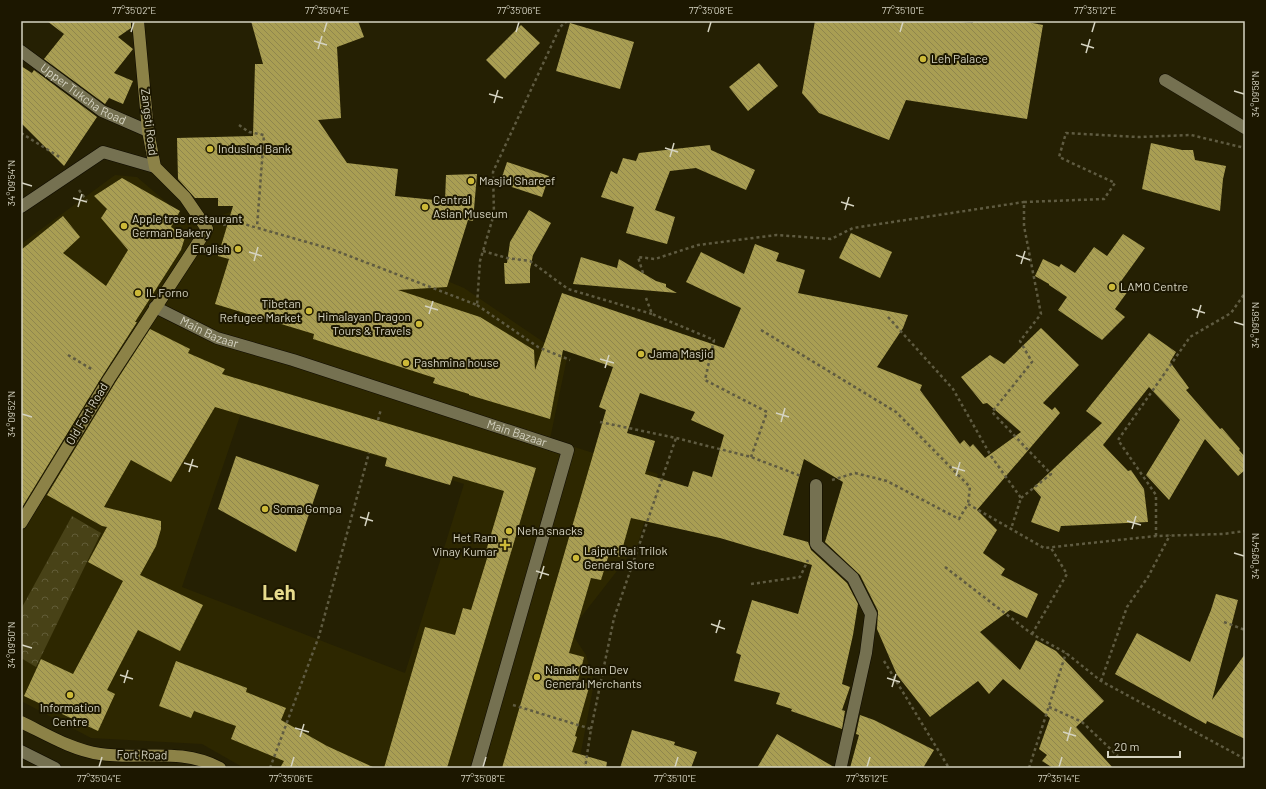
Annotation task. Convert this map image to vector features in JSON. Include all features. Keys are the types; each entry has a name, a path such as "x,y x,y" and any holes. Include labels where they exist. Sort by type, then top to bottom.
{"main road":[{"name":"Zangsti Road","path":"138,21 148,131 155,166"},
{"path":"155,166 185,197 207,229"},
{"name":"Old Fort Road","path":"21,523 109,379 207,229"},
{"name":"Fort Road","path":"21,722 85,752 102,754 181,756 207,761 220,768"}],"street":[{"name":"Upper Tukcha Road","path":"21,51 102,111 148,131"},
{"path":"1165,80 1245,128"},
{"name":"Zangsti Road","path":"21,208 103,152 155,166"},
{"name":"Main Bazaar","path":"155,307 217,338 293,360 568,450 477,768"},
{"path":"816,485 816,544 853,578 871,614 866,653 846,739 841,768"},
{"path":"21,751 55,768"}],"path":[{"path":"477,305 480,261 494,214 493,172 560,27 567,21"},
{"path":"239,125 249,132 264,135 257,226"},
{"path":"21,133 78,169"},
{"path":"643,273 638,257 655,259 698,245 777,234 831,239 853,228 1024,202 1104,199 1115,183 1059,157 1066,133 1138,136 1191,135 1245,148"},
{"path":"1011,529 1022,498 1051,474 992,412 1032,362 1020,341 1041,314 1024,226 1024,202"},
{"path":"207,229 237,222 257,226 331,249 477,305 538,347 570,360"},
{"path":"483,252 507,258 530,261 568,289 652,314 714,340 705,380 767,412 751,456"},
{"path":"1156,536 1156,495 1118,440 1190,337 1231,314 1245,293"},
{"path":"646,298 652,314"},
{"path":"888,317 953,389 991,456 1022,498"},
{"path":"600,422 751,456 803,477 816,485 855,473 887,481 959,519 968,504 970,487 896,412 761,330"},
{"path":"68,355 109,379"},
{"path":"585,768 591,729 614,618 676,438"},
{"path":"270,768 319,636 369,453"},
{"path":"968,504 1044,548 1156,536 1222,534 1245,531"},
{"path":"1101,680 1127,607 1148,577 1170,535"},
{"path":"751,584 800,577 816,544"},
{"path":"1032,634 1067,574 1051,548"},
{"path":"945,567 1032,634 1066,653 1101,680 1245,759"},
{"path":"1224,622 1245,630"},
{"path":"1029,768 1066,653"},
{"path":"880,654 949,768"},
{"path":"497,700 591,729"},
{"path":"1049,707 1082,722 1118,756"}],"shaded area":[{"path":"115,175 137,177 194,226 235,210 357,243 464,288 567,358 550,439 658,474 638,544 578,621 574,637 586,655 594,683 578,768 244,768 202,744 91,738 21,701 21,244","holes":["241,413 464,484 405,673 182,587"]}],"green space":[{"path":"72,516 101,533 36,667 21,658 21,609"}],"building":[{"path":"47,21 131,21 131,28 118,37 133,49 114,73 133,81 123,104 109,98 105,104 44,59 64,34"},
{"path":"251,21 358,21 364,37 337,47 341,118 318,120 347,163 398,169 395,196 445,201 446,175 477,174 473,221 468,220 447,287 398,290 480,317 534,350 535,370 562,293 724,348 741,308 686,282 701,252 744,274 755,244 779,253 776,261 805,270 798,293 908,315 903,328 877,367 922,385 920,390 960,444 964,440 970,447 973,444 985,458 1021,432 987,403 983,404 961,377 990,355 1004,364 1041,328 1079,365 1043,403 1052,410 1055,407 1060,413 977,510 997,530 983,553 1005,569 1001,575 1038,594 1027,618 1010,610 980,632 1020,670 1036,640 1056,651 1104,701 1076,727 1113,768 1053,768 1042,761 1047,755 1039,749 1050,718 1003,679 989,694 978,681 930,717 897,675 877,629 878,611 860,575 825,542 843,482 804,459 783,535 808,542 811,550 847,583 858,604 842,684 850,687 842,710 845,711 842,729 791,711 792,709 776,704 780,693 734,681 741,655 736,653 752,600 798,614 812,565 720,538 631,518 620,557 609,554 601,580 591,578 569,653 584,657 578,681 590,684 572,752 607,762 606,768 502,768 606,410 599,407 613,367 563,350 550,419 433,383 435,378 313,339 314,334 215,304 229,259 218,256 233,206 218,206 218,198 195,198 178,179 177,138 253,136 255,64 263,64","holes":["640,393 695,412 691,420 724,435 712,477 693,471 688,487 645,474 655,441 627,433"]},
{"name":"Leh Palace","path":"815,21 948,21 973,23 973,21 1022,21 1043,25 1027,119 906,100 889,140 819,113 802,93"},
{"path":"570,23 634,42 620,89 556,71"},
{"path":"521,25 540,43 505,79 486,60"},
{"path":"759,63 778,86 748,111 729,87"},
{"path":"21,66 32,73 34,70 97,117 64,166 21,123"},
{"path":"1151,143 1182,150 1193,150 1195,160 1226,166 1223,179 1220,211 1142,189"},
{"path":"710,145 711,150 755,170 746,190 696,168 670,171 655,210 675,217 667,244 626,233 634,207 601,197 611,171 617,174 623,158 636,161 639,153"},
{"path":"507,162 549,176 542,197 500,183"},
{"path":"122,178 180,211 171,227 185,237 181,250 135,322 137,322 21,509 21,250 63,216 80,237 63,253 106,286 128,250 101,218 107,209 94,196"},
{"path":"529,210 551,223 533,255 530,269 530,283 505,284 504,263 507,263 510,242"},
{"path":"851,233 892,252 880,278 839,258"},
{"name":"LAMO Centre","path":"1123,234 1145,248 1119,284 1128,291 1115,309 1125,317 1102,340 1058,310 1067,297 1035,276 1043,259 1059,267 1061,264 1075,273 1094,247 1107,256"},
{"path":"581,257 617,268 619,259 656,281 666,284 666,287 677,293 573,284"},
{"path":"150,329 190,349 188,353 225,369 222,374 536,468 447,768 384,768 425,627 455,635 463,608 471,610 489,552 486,551 504,491 453,476 450,485 385,466 387,458 215,407 171,482 131,460 104,507 161,521 161,529 156,546 140,575 203,605 180,651 138,630 107,690 115,694 98,731 24,696 41,659 73,674 123,581 88,562 107,527 102,526 47,495 115,383"},
{"path":"1149,333 1176,352 1170,362 1189,388 1186,390 1220,429 1222,428 1240,449 1239,450 1245,457 1245,470 1238,476 1205,439 1169,500 1146,475 1180,420 1149,387 1103,445 1128,471 1131,470 1144,489 1148,522 1061,526 1059,532 1031,522 1041,497 1033,488 1102,423 1086,411"},
{"name":"Soma Gompa","path":"236,456 319,485 296,552 218,509"},
{"path":"1216,594 1238,600 1212,700 1245,654 1245,739 1207,721 1206,724 1115,674 1137,633 1190,662"},
{"path":"176,661 247,688 246,692 286,708 281,720 327,746 375,768 280,768 284,761 231,739 236,726 194,711 191,718 159,706"},
{"path":"860,715 874,720 934,750 923,768 850,768 859,735 856,734"},
{"path":"632,730 675,742 674,745 697,752 691,768 620,768"},
{"path":"777,734 834,767 834,768 757,768"}],"place":[{"name":"Leh Palace","path":"923,59"},
{"name":"IndusInd Bank","path":"210,149"},
{"name":"Masjid Shareef","path":"471,181"},
{"name":"Central Asian Museum","path":"425,207"},
{"name":"Apple tree restaurant German Bakery","path":"124,226"},
{"name":"English","path":"238,249"},
{"name":"LAMO Centre","path":"1112,287"},
{"name":"IL Forno","path":"138,293"},
{"name":"Tibetan Refugee Market","path":"309,311"},
{"name":"Himalayan Dragon Tours & Travels","path":"419,324"},
{"name":"Jama Masjid","path":"641,354"},
{"name":"Pashmina house","path":"406,363"},
{"name":"Soma Gompa","path":"265,509"},
{"name":"Neha snacks","path":"509,531"},
{"name":"Het Ram Vinay Kumar","path":"505,545"},
{"name":"Lajput Rai Trilok General Store","path":"576,558"},
{"name":"Nanak Chan Dev General Merchants","path":"537,677"},
{"name":"Information Centre","path":"70,695"}],"district":[{"name":"Leh","path":"279,593"}]}
